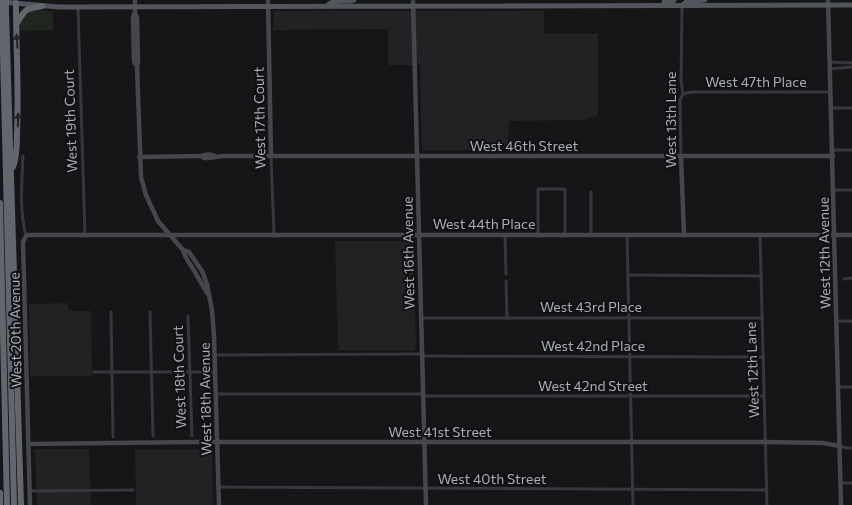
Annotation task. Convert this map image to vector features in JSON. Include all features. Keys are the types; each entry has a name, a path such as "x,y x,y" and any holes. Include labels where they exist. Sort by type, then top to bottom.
{"highway":[{"path":"6,0 4,12 3,202 7,505"},
{"path":"1,1 4,12 12,171 21,505"},
{"path":"12,171 16,161 18,122 16,2"},
{"path":"16,24 23,12 42,6"},
{"path":"12,180 3,202 14,505"},
{"path":"0,493 0,505"}],"main road":[{"path":"327,6 332,1 354,0"},
{"path":"641,6 655,2 672,2 674,0"},
{"path":"682,6 687,1 705,0"},
{"path":"1,1 42,6 135,10 268,3 327,6 413,3 550,3 682,6 829,2 852,5"}],"street":[{"path":"135,0 141,177 146,195 158,221 170,235"},
{"name":"West 12th Avenue","path":"829,2 841,505"},
{"name":"West 17th Court","path":"268,3 274,235"},
{"name":"West 16th Avenue","path":"413,3 426,505"},
{"name":"West 13th Lane","path":"682,6 681,80 683,94 680,100 684,234"},
{"name":"West 19th Court","path":"78,7 84,235"},
{"path":"830,62 852,63"},
{"path":"830,69 852,67"},
{"name":"West 47th Place","path":"683,94 691,92 830,92"},
{"path":"831,108 852,108"},
{"path":"832,150 852,150"},
{"name":"West 46th Street","path":"139,157 201,156 204,154 215,156 832,156"},
{"name":"West 20th Avenue","path":"23,157 23,224 26,236 23,242 30,505"},
{"path":"538,235 538,189 565,189 565,235"},
{"path":"834,190 852,190"},
{"path":"591,192 591,235"},
{"path":"627,234 633,505"},
{"name":"West 12th Lane","path":"760,234 767,505"},
{"name":"West 44th Place","path":"26,236 852,234"},
{"name":"West 18th Avenue","path":"170,235 183,250 184,255 208,294 212,310 215,355 218,505"},
{"path":"505,235 506,274"},
{"path":"628,275 762,276"},
{"path":"844,279 852,278"},
{"path":"506,281 507,318"},
{"path":"110,312 113,437"},
{"path":"150,312 153,436"},
{"name":"West 18th Court","path":"188,316 192,436"},
{"name":"West 43rd Place","path":"421,318 762,318"},
{"path":"837,321 852,321"},
{"name":"West 42nd Place","path":"215,355 763,357"},
{"path":"94,372 215,372"},
{"path":"838,386 852,387"},
{"name":"West 42nd Street","path":"216,394 764,396"},
{"name":"West 41st Street","path":"28,444 766,442 823,443 852,448"},
{"path":"840,483 852,483"},
{"name":"West 40th Street","path":"218,487 767,490"},
{"path":"30,491 132,490"}],"shaded area":[{"path":"34,10 53,11 53,30 20,31 20,23 25,13"},
{"path":"274,11 544,11 544,34 598,34 598,115 583,120 509,121 508,149 422,151 420,65 388,65 388,29 273,30"},
{"path":"335,241 409,241 413,244 416,347 413,351 338,350"},
{"path":"68,303 68,311 91,311 92,376 30,376 29,304"},
{"path":"35,449 89,449 91,505 37,505"},
{"path":"205,449 212,454 213,505 136,505 135,450"}]}
